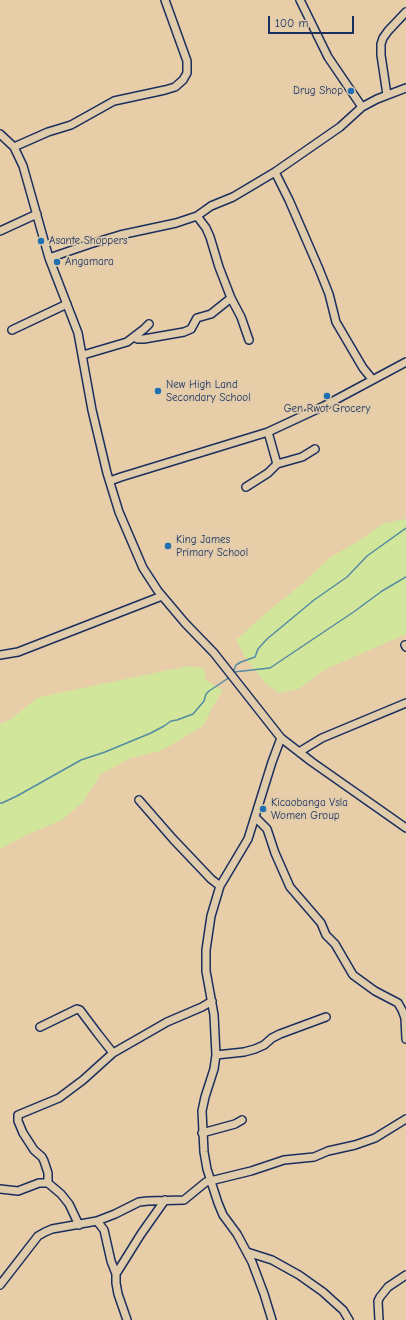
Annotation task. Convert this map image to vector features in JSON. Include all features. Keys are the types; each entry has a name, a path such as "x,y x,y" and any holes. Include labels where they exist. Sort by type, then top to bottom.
{"street":[{"path":"14,148 48,132 71,125 114,101 165,90 174,87 183,80 187,73 187,61 165,0"},
{"path":"300,0 328,56 362,106"},
{"path":"387,95 380,55 381,44 388,31 406,12"},
{"path":"49,258 105,239 176,223 197,216 211,206 232,197 275,172 340,127 362,106 406,88"},
{"path":"0,134 14,148 23,166 49,258 78,332 95,426 110,482 119,512 143,568 162,596 214,653 281,738 406,828"},
{"path":"275,172 319,268 329,294 336,322 363,368 372,379"},
{"path":"0,232 37,214"},
{"path":"197,216 206,228 210,237 219,267 231,298 241,317 249,340"},
{"path":"134,337 144,339 184,332 190,329 197,318 212,314 231,298"},
{"path":"12,330 67,304"},
{"path":"83,355 127,342 148,324"},
{"path":"110,482 128,475 268,432 324,406 406,362"},
{"path":"268,432 277,464"},
{"path":"246,487 277,464 302,457 315,449"},
{"path":"0,655 18,652 162,596"},
{"path":"299,752 322,738 406,703"},
{"path":"272,1320 257,1275 247,1252 237,1234 223,1215 211,1181 204,1152 202,1111 214,1069 216,1056 216,1038 212,1001 206,971 206,950 212,916 220,886 248,839 281,738"},
{"path":"139,800 178,845 211,879 220,886"},
{"path":"255,817 267,829 290,887 321,923 326,935 335,944 353,975 375,991 398,1003 405,1018 406,1039"},
{"path":"48,1183 48,1173 44,1161 42,1157 34,1150 23,1133 18,1121 18,1115 52,1102 66,1094 113,1053 167,1022 202,1007 212,1001"},
{"path":"40,1027 77,1009 80,1010 113,1053"},
{"path":"216,1056 255,1049 264,1045 272,1038 280,1034 326,1017"},
{"path":"0,1285 38,1236 52,1229 98,1221 139,1202 184,1200 206,1182 251,1171 284,1160 314,1157 328,1151 375,1138 406,1119"},
{"path":"202,1133 234,1124 242,1120"},
{"path":"0,1189 18,1191 39,1183 48,1183 61,1194 69,1204 79,1225"},
{"path":"116,1274 141,1234 165,1200"},
{"path":"98,1221 104,1230 111,1262 116,1274 118,1294 127,1320"},
{"path":"247,1252 272,1260 299,1275 343,1310 349,1320"},
{"path":"379,1320 378,1301 380,1297 388,1287 406,1274"}],"green space":[{"path":"406,519 406,634 324,670 299,689 279,693 266,684 246,659 236,640 267,612 303,583 328,559 363,538 384,523"},
{"path":"188,666 204,668 206,680 223,690 204,725 160,751 131,758 101,774 83,802 62,820 31,833 0,849 0,724 11,719 37,698"}],"waterway":[{"path":"233,672 236,665 255,657 258,649 267,639 314,600 347,577 367,556 406,528"},
{"path":"234,672 270,668 382,591 406,577"},
{"path":"0,803 17,796 81,760 151,733 171,721 193,714 204,701 206,694 229,676"}],"place":[{"name":"Drug Shop","path":"351,91"},
{"name":"Asante Shoppers","path":"41,241"},
{"name":"Angamara","path":"57,262"},
{"name":"New High Land Secondary School","path":"158,391"},
{"name":"Gen Rwot Grocery","path":"327,396"},
{"name":"King James Primary School","path":"168,546"},
{"name":"Kicaobanga Vsla Women Group","path":"263,809"}]}
